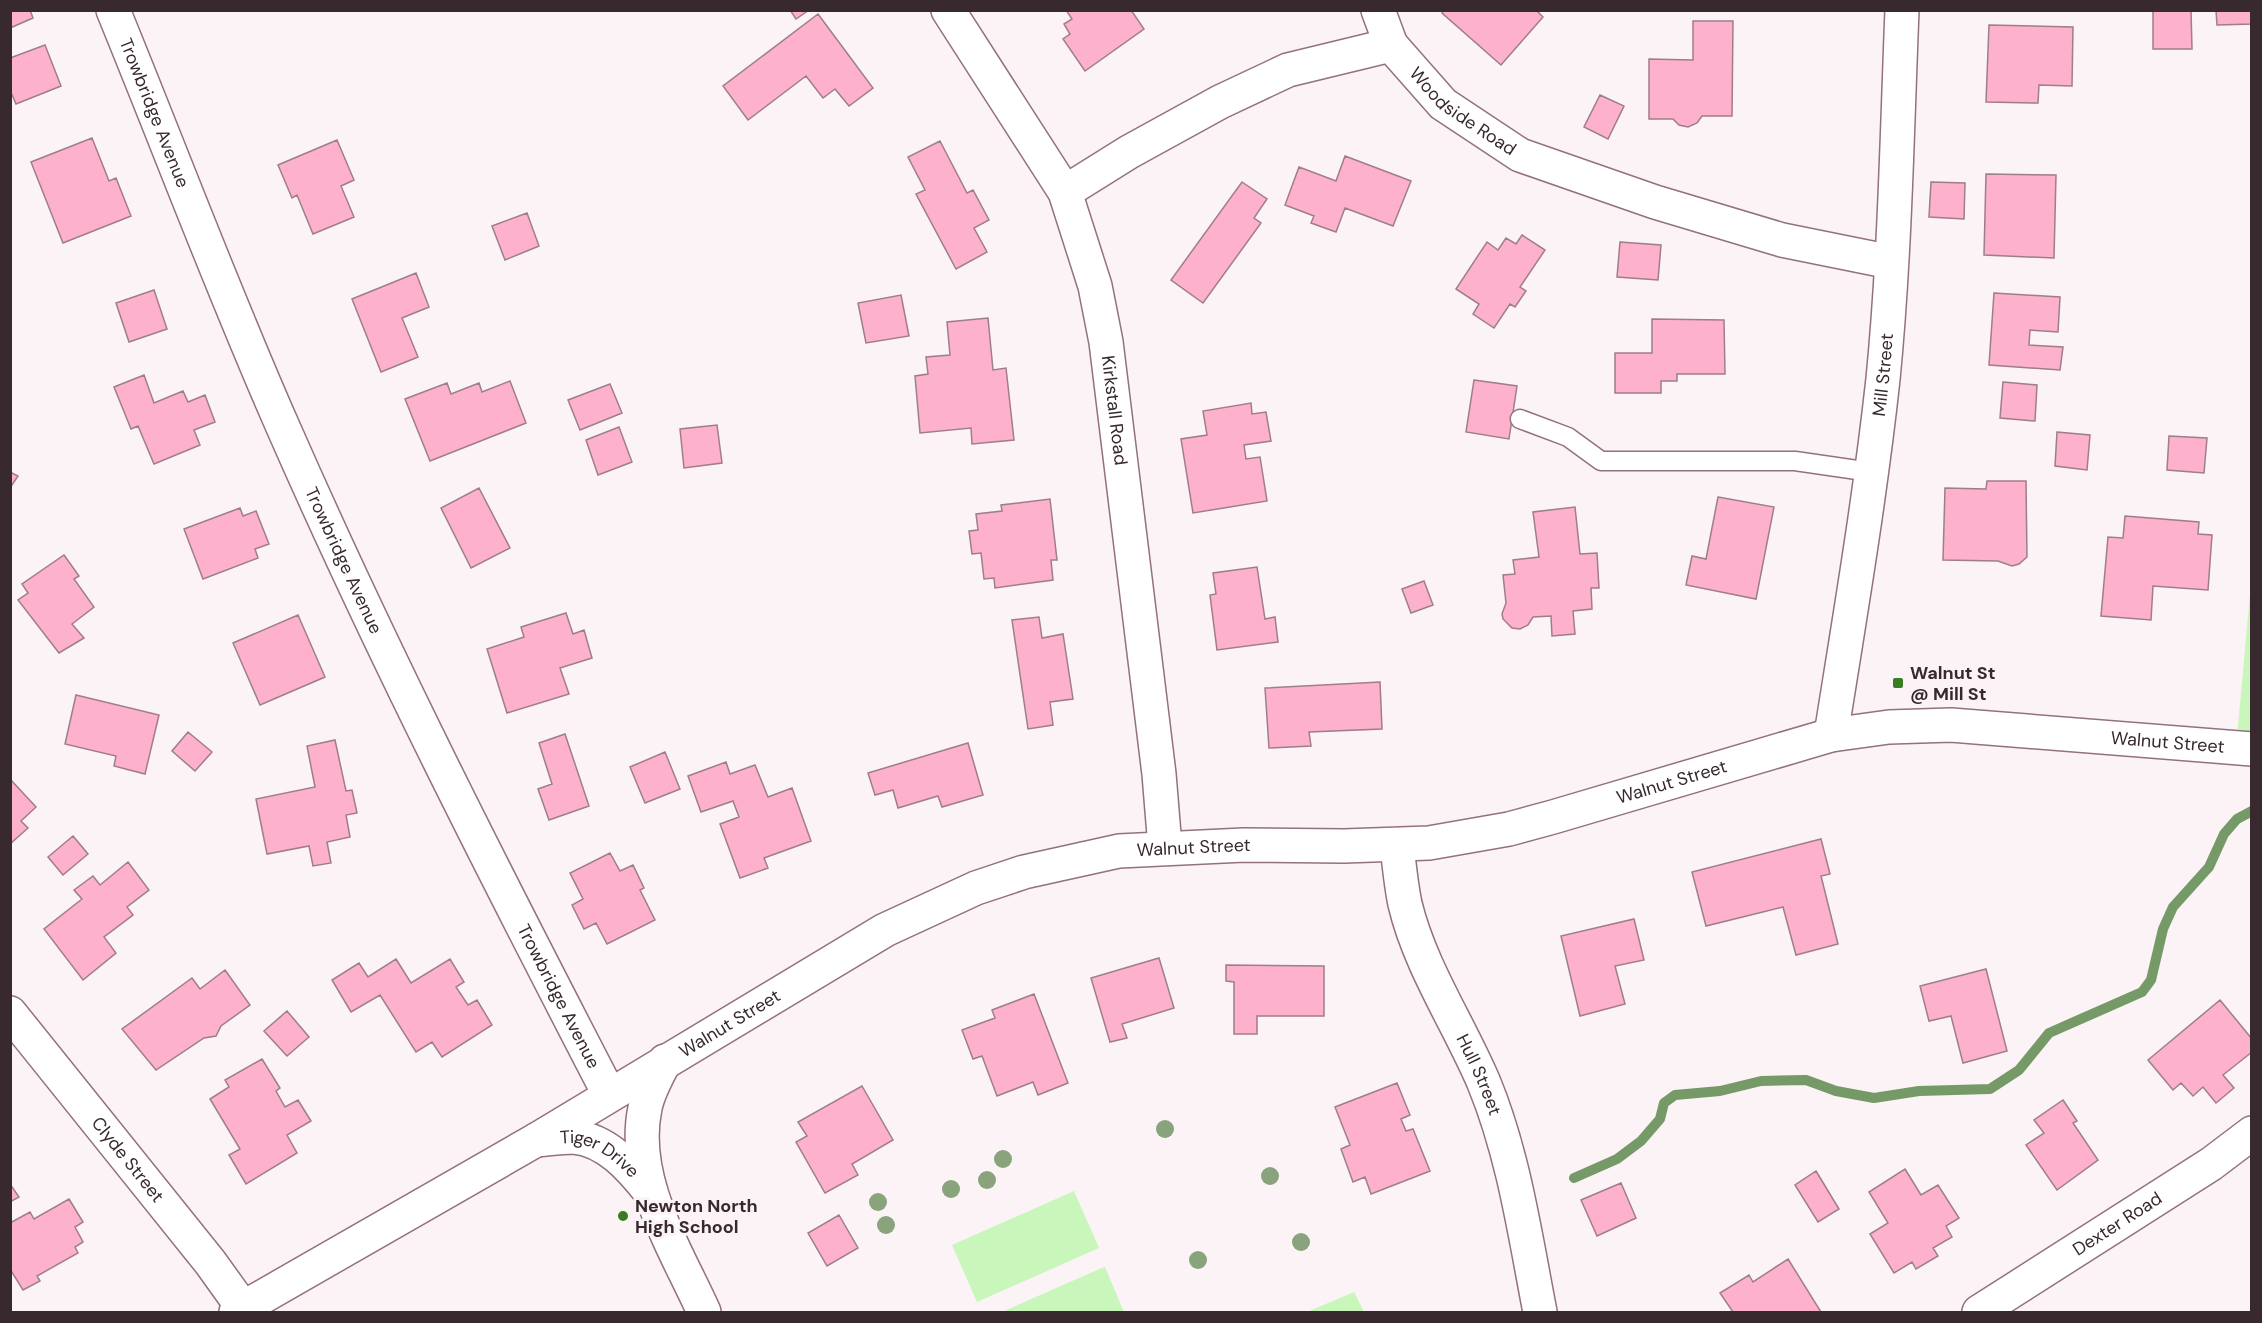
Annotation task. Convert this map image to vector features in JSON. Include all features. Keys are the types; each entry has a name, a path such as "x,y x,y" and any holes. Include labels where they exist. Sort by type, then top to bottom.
{"street":[{"name":"Trowbridge Avenue","path":"113,10 246,341 320,509 468,821 609,1094"},
{"name":"Kirkstall Road","path":"948,10 1065,192 1095,286 1106,342 1159,774 1165,847"},
{"path":"1065,192 1159,135 1220,102 1288,70 1391,45 1378,10"},
{"name":"Mill Street","path":"1831,735 1871,472 1883,376 1891,262 1902,10"},
{"name":"Woodside Road","path":"1391,45 1443,104 1520,154 1655,202 1782,240 1891,262"},
{"name":"Walnut Street","path":"240,1310 536,1140 885,930 930,907 1024,872 1119,851 1165,847 1430,843 1509,829 1605,803 1717,767 1831,735 1889,727 1951,725 2252,749"},
{"name":"Hull Street","path":"1397,845 1405,904 1416,937 1484,1083 1498,1122 1516,1186 1540,1312"},
{"name":"Clyde Street","path":"10,1013 210,1262 240,1310"},
{"name":"Tiger Drive","path":"665,1061 645,1107 641,1151 651,1193 704,1312"},
{"name":"Dexter Road","path":"1980,1312 2211,1164 2252,1133"},
{"name":"Tiger Drive","path":"536,1140 575,1137 598,1144 617,1156 651,1193"}],"lane":[{"path":"1520,419 1568,437 1601,461 1795,460 1871,472"}],"green space":[{"path":"2251,583 2251,749 2236,748"},
{"path":"1074,1191 1099,1248 977,1302 952,1245"},
{"path":"1104,1267 1124,1312 1002,1312"},
{"path":"1354,1292 1364,1312 1307,1312"}],"building":[{"path":"10,10 30,10 33,18 10,28"},
{"path":"790,10 809,10 796,19"},
{"path":"1066,10 1131,10 1144,29 1085,71 1063,39 1070,34 1064,24 1072,19"},
{"path":"1444,10 1536,10 1543,17 1501,65 1442,13"},
{"path":"2153,10 2191,10 2192,49 2153,49"},
{"path":"2216,10 2252,10 2252,24 2217,25"},
{"path":"818,14 873,88 849,106 835,89 823,98 806,76 748,120 723,86"},
{"path":"1693,21 1733,21 1732,116 1702,116 1697,123 1688,127 1679,125 1673,119 1649,119 1649,59 1693,60"},
{"path":"1989,25 2073,27 2072,86 2039,85 2038,103 1986,102"},
{"path":"45,45 61,86 16,104 10,90 10,58"},
{"path":"1600,95 1624,106 1608,139 1584,127"},
{"path":"92,138 109,181 116,178 131,216 63,243 31,162"},
{"path":"337,140 354,180 341,186 354,217 313,234 297,195 292,198 278,165"},
{"path":"940,141 967,193 973,190 989,220 974,228 987,252 956,269 916,194 925,190 908,157"},
{"path":"1345,156 1411,181 1393,226 1345,208 1336,232 1311,223 1314,216 1285,205 1299,167 1336,181"},
{"path":"1986,174 2056,175 2054,258 1984,255"},
{"path":"1242,182 1267,199 1254,218 1261,223 1203,303 1171,280"},
{"path":"1931,182 1965,183 1964,219 1929,217"},
{"path":"527,213 539,246 505,260 492,226"},
{"path":"1522,235 1545,250 1520,287 1526,291 1515,307 1510,304 1494,328 1473,314 1479,304 1456,289 1487,242 1498,250 1506,238 1516,244"},
{"path":"1620,242 1661,245 1658,280 1617,277"},
{"path":"416,273 429,307 402,318 418,357 381,372 352,299"},
{"path":"154,290 167,329 129,342 116,303"},
{"path":"1994,293 2060,297 2058,332 2030,330 2029,345 2063,347 2060,370 1989,365"},
{"path":"901,295 909,336 866,343 858,303"},
{"path":"988,318 993,370 1006,368 1014,440 972,444 971,428 920,433 915,376 928,374 926,357 950,355 947,322"},
{"path":"1652,319 1724,320 1725,374 1677,374 1677,381 1661,381 1661,393 1615,393 1615,353 1652,353"},
{"path":"144,375 154,403 183,391 188,402 205,395 215,422 194,430 200,445 154,464 138,426 131,429 114,387"},
{"path":"1474,380 1517,386 1509,439 1466,432"},
{"path":"510,381 526,423 430,461 405,399 447,383 451,394 479,383 482,392"},
{"path":"2003,382 2037,385 2035,421 2000,418"},
{"path":"610,384 622,413 580,430 568,400"},
{"path":"1251,403 1252,414 1266,412 1271,441 1244,445 1246,459 1260,457 1267,501 1193,513 1181,439 1207,435 1203,411"},
{"path":"717,425 722,463 684,468 680,429"},
{"path":"619,427 632,462 598,475 586,440"},
{"path":"2057,432 2090,435 2087,470 2055,466"},
{"path":"2169,436 2207,438 2204,473 2167,470"},
{"path":"10,472 18,476 10,488"},
{"path":"1987,481 2026,481 2027,557 2019,564 2012,566 1998,561 1943,560 1945,488 1986,489"},
{"path":"479,488 510,548 471,568 441,508"},
{"path":"1718,497 1774,507 1756,599 1686,585 1692,556 1706,559"},
{"path":"1050,499 1057,560 1051,560 1053,580 995,588 994,578 984,579 981,553 972,554 969,531 978,530 976,514 1002,511 1001,505"},
{"path":"1575,507 1580,554 1597,553 1599,588 1591,588 1592,609 1573,611 1575,634 1552,636 1551,616 1533,617 1528,625 1520,629 1512,628 1503,619 1502,614 1506,603 1503,575 1515,574 1513,560 1539,557 1533,512"},
{"path":"240,508 243,516 256,511 269,544 255,549 258,558 203,579 184,529"},
{"path":"2125,516 2199,522 2198,534 2212,535 2208,590 2153,586 2151,620 2101,616 2108,537 2123,538"},
{"path":"64,555 79,576 74,579 94,607 72,624 84,638 59,653 18,600 28,593 22,584"},
{"path":"1257,567 1265,619 1275,617 1278,642 1217,650 1210,595 1216,594 1213,573"},
{"path":"1424,581 1433,605 1411,613 1402,589"},
{"path":"566,613 573,634 584,630 592,658 560,668 569,694 507,713 487,649 524,637 521,627"},
{"path":"298,615 325,677 260,705 233,643"},
{"path":"1039,617 1042,638 1063,634 1073,699 1050,702 1053,725 1028,729 1012,620"},
{"path":"1380,682 1382,729 1309,732 1311,746 1269,748 1265,688"},
{"path":"76,695 159,715 145,774 114,766 116,756 65,744"},
{"path":"188,732 212,752 195,771 172,751"},
{"path":"565,734 589,806 549,820 538,789 552,784 539,743"},
{"path":"335,740 346,791 352,790 357,813 346,815 350,837 327,842 331,863 313,866 309,846 267,854 256,799 315,787 307,746"},
{"path":"968,743 983,795 942,807 938,796 898,808 893,790 875,795 868,773"},
{"path":"665,752 680,789 645,803 630,767"},
{"path":"726,762 730,774 755,765 768,797 792,788 811,841 764,858 768,868 740,878 720,824 739,817 733,801 701,812 688,776"},
{"path":"10,779 36,807 21,821 28,828 10,844"},
{"path":"73,836 88,854 63,875 48,857"},
{"path":"1821,839 1830,874 1821,876 1838,944 1796,955 1783,907 1706,926 1692,872"},
{"path":"610,853 620,871 633,865 644,888 640,890 655,920 607,944 596,923 584,929 572,905 583,899 570,873"},
{"path":"128,862 149,890 127,907 133,915 104,937 116,953 83,980 44,929 82,899 74,890 93,876 100,885"},
{"path":"1634,919 1644,960 1615,966 1625,1004 1580,1016 1561,936"},
{"path":"1159,958 1174,1008 1122,1024 1127,1038 1110,1042 1091,978"},
{"path":"396,959 411,983 450,959 464,982 456,987 468,1005 477,1000 492,1025 442,1057 432,1042 416,1052 380,995 351,1012 332,980 359,963 368,977"},
{"path":"1226,965 1324,966 1324,1016 1257,1016 1257,1034 1234,1034 1234,982 1226,981"},
{"path":"1986,969 2007,1051 1963,1063 1951,1016 1929,1021 1920,986"},
{"path":"225,970 250,1005 221,1026 216,1036 204,1038 156,1070 122,1029 192,978 200,989"},
{"path":"1034,994 1068,1083 1038,1095 1033,1082 997,1096 982,1056 973,1059 962,1030 995,1018 992,1010"},
{"path":"2220,1000 2252,1039 2252,1052 2223,1075 2234,1088 2216,1103 2203,1087 2193,1096 2181,1083 2173,1090 2148,1060"},
{"path":"287,1011 309,1037 287,1056 264,1031"},
{"path":"262,1059 280,1088 276,1091 285,1107 298,1100 311,1121 287,1135 297,1153 246,1184 229,1155 240,1149 210,1099 229,1087 225,1080"},
{"path":"1397,1083 1410,1115 1401,1119 1406,1131 1413,1129 1430,1171 1371,1194 1365,1177 1353,1182 1341,1149 1350,1145 1335,1107"},
{"path":"862,1086 893,1140 852,1164 858,1175 825,1193 796,1142 807,1136 798,1122"},
{"path":"2063,1100 2077,1121 2073,1123 2098,1160 2057,1190 2026,1145 2044,1133 2034,1120"},
{"path":"1905,1169 1921,1195 1938,1185 1959,1218 1946,1226 1952,1237 1933,1248 1938,1256 1916,1269 1912,1262 1894,1273 1870,1234 1888,1223 1869,1192"},
{"path":"1816,1171 1839,1209 1818,1222 1795,1185"},
{"path":"1621,1183 1636,1218 1597,1236 1581,1200"},
{"path":"10,1184 19,1197 10,1202"},
{"path":"69,1199 83,1222 75,1227 83,1242 75,1247 78,1253 37,1276 40,1281 23,1290 10,1269 10,1223 30,1212 34,1219"},
{"path":"839,1215 858,1248 827,1266 808,1233"},
{"path":"1788,1259 1821,1312 1733,1312 1720,1293 1749,1275 1753,1282"}],"waterway":[{"path":"1574,1178 1617,1159 1641,1141 1660,1119 1664,1103 1675,1095 1720,1091 1761,1081 1806,1080 1836,1091 1874,1098 1919,1091 1990,1089 2019,1070 2049,1033 2142,992 2151,980 2163,929 2173,907 2209,867 2224,834 2237,819 2252,811"}],"place":[{"name":"Walnut St @ Mill St","path":"1898,683"},
{"name":"Newton North High School","path":"623,1216"}]}
